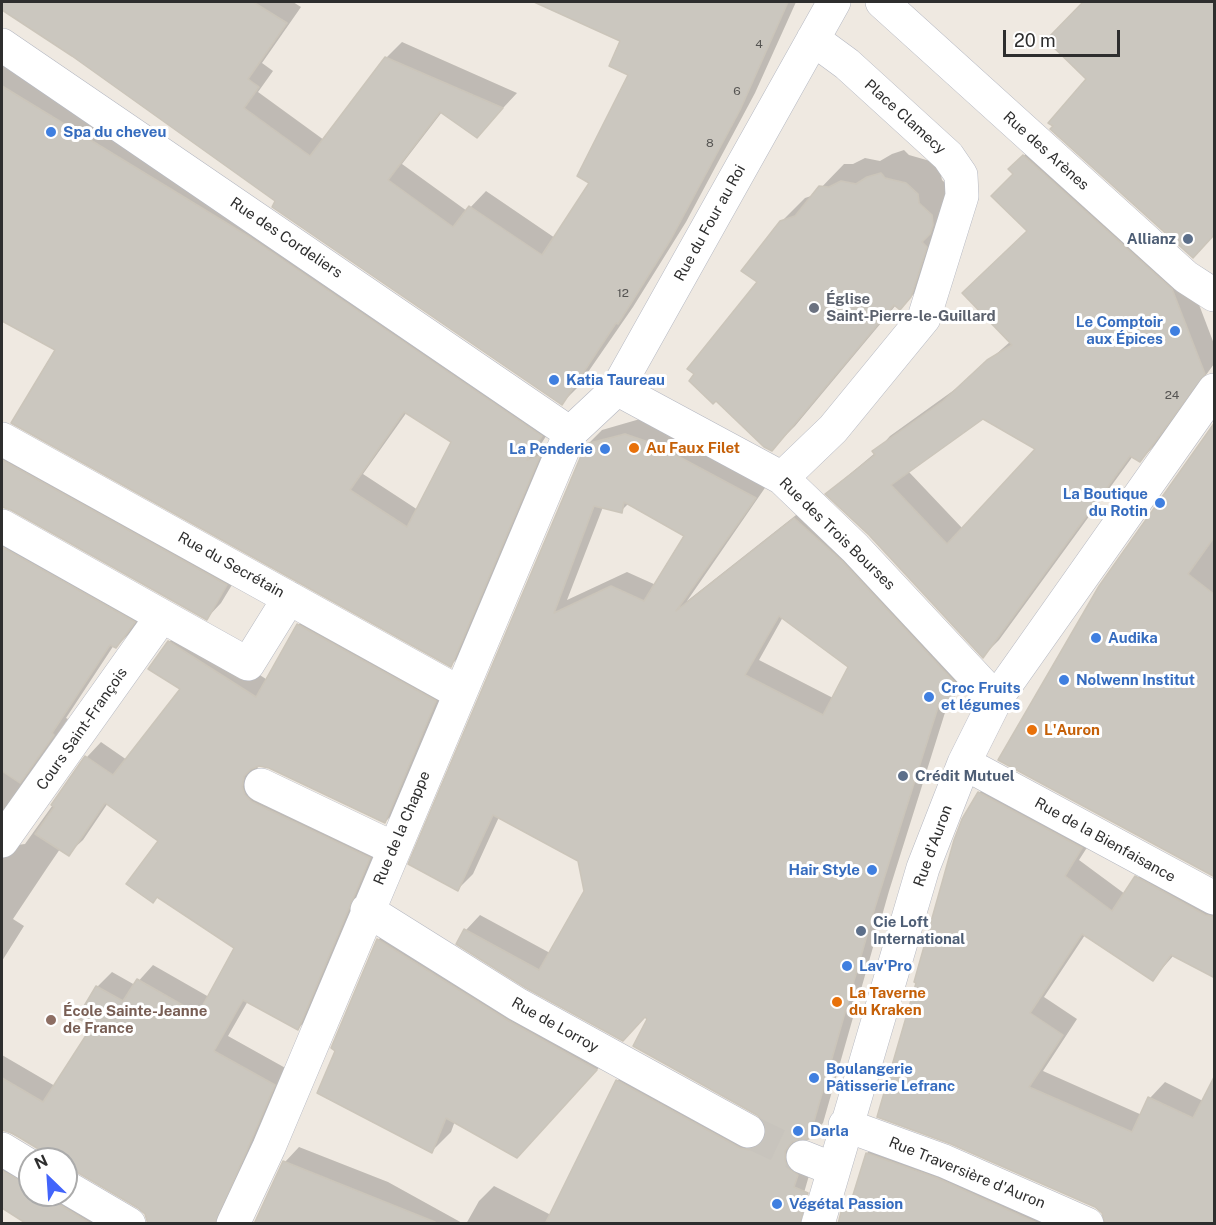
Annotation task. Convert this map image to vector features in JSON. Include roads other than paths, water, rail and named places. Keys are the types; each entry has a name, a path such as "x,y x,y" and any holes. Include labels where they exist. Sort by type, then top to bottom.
{"street":[{"name":"Rue du Four au Roi","path":"570,433 617,389 834,2"},
{"name":"Rue des Arènes","path":"882,2 1186,277 1215,295"},
{"name":"Place Clamecy","path":"782,478 833,429 924,318 962,196 961,175 948,156 847,64 813,39"},
{"name":"Rue des Cordeliers","path":"2,45 570,433"},
{"name":"Rue des Trois Bourses","path":"617,389 782,478 855,548 996,699"},
{"name":"Rue d'Auron","path":"818,1224 923,868 964,763 996,699 1215,390"},
{"name":"Rue de la Chappe","path":"233,1224 268,1147 570,433"},
{"name":"Rue du Secrétain","path":"2,439 460,693"},
{"path":"2,526 248,664 289,598"},
{"name":"Cours Saint-François","path":"2,842 162,616"},
{"name":"Rue de la Bienfaisance","path":"964,763 1215,898"},
{"path":"261,784 393,848"},
{"name":"Rue de Lorroy","path":"368,910 517,1004 748,1131"},
{"name":"Rue Traversière d'Auron","path":"846,1125 944,1161 1086,1224"},
{"path":"2,1149 18,1159"},
{"path":"803,1157 833,1169"},
{"path":"78,1194 129,1224"}],"tunnel":[{"path":"748,1131 803,1157"}],"place":[{"name":"Spa du cheveu","path":"51,132"},
{"name":"Allianz","path":"1188,239"},
{"name":"Église Saint-Pierre-le-Guillard","path":"814,308"},
{"name":"Le Comptoir aux Épices","path":"1175,331"},
{"name":"Katia Taureau","path":"554,380"},
{"name":"Au Faux Filet","path":"634,448"},
{"name":"La Penderie","path":"605,449"},
{"name":"La Boutique du Rotin","path":"1160,503"},
{"name":"Audika","path":"1096,638"},
{"name":"Nolwenn Institut","path":"1064,680"},
{"name":"Croc Fruits et légumes","path":"929,697"},
{"name":"L'Auron","path":"1032,730"},
{"name":"Crédit Mutuel","path":"903,776"},
{"name":"Hair Style","path":"872,870"},
{"name":"Cie Loft International","path":"861,931"},
{"name":"Lav'Pro","path":"847,966"},
{"name":"La Taverne du Kraken","path":"837,1002"},
{"name":"École Sainte-Jeanne de France","path":"51,1020"},
{"name":"Boulangerie Pâtisserie Lefranc","path":"814,1078"},
{"name":"Darla","path":"798,1131"},
{"name":"Végétal Passion","path":"777,1204"}]}
